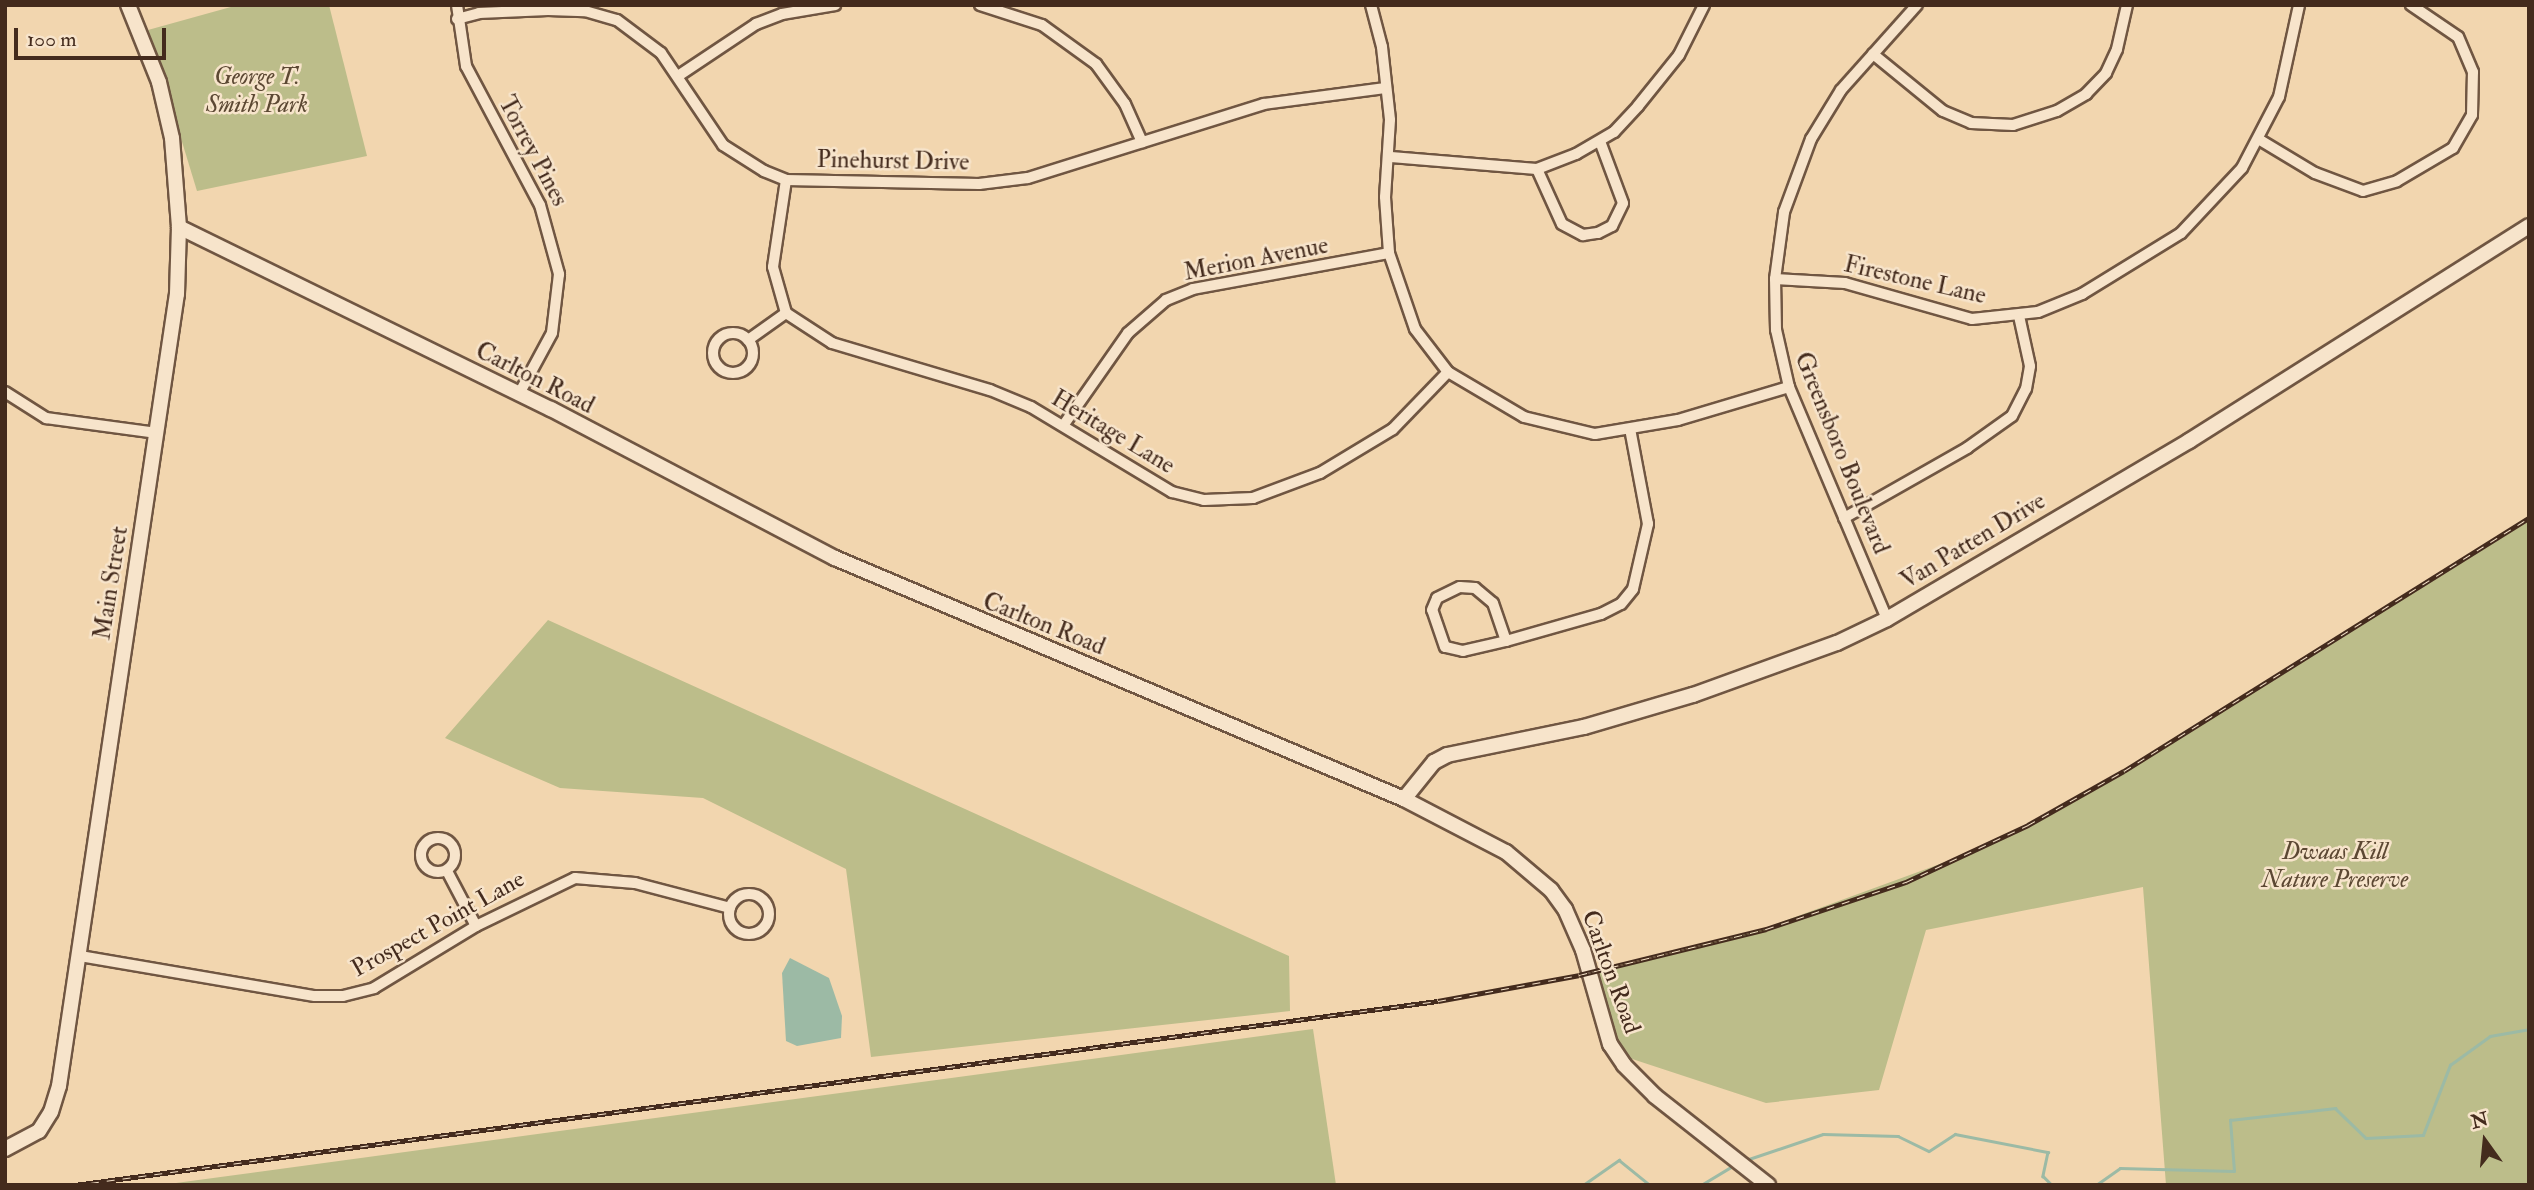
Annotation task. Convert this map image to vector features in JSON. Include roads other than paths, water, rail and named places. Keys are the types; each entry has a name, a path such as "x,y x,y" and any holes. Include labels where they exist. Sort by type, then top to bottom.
{"street":[{"name":"Main Street","path":"5,1149 38,1131 51,1112 80,956 177,294 179,227 172,138 159,82 128,5"},
{"name":"Torrey Pines","path":"457,5 466,65 540,205 559,274 552,333 519,394"},
{"path":"678,76 756,24 782,13 835,5"},
{"path":"980,5 1042,25 1096,64 1125,104 1142,142"},
{"path":"1371,5 1386,88 1391,157 1385,197 1389,253 1415,329 1448,372 1502,407 1555,427 1595,434 1678,420 1789,387"},
{"path":"1391,157 1537,169 1600,141 1638,106 1679,55 1704,5"},
{"name":"Greensboro Boulevard","path":"1887,620 1789,387 1776,330 1775,279 1784,212 1811,139 1841,90 1917,5"},
{"path":"1873,54 1943,111 1971,123 2013,125 2057,111 2086,94 2106,73 2118,49 2127,5"},
{"name":"Firestone Lane","path":"1775,279 1858,285 1972,318 2019,316 2082,294 2154,254 2209,207 2260,140 2279,97 2299,5"},
{"path":"2260,140 2315,173 2363,191 2397,181 2453,148 2472,115 2473,72 2458,37 2411,5"},
{"name":"Pinehurst Drive","path":"457,19 479,13 584,11 617,20 649,41 678,76 700,116 723,145 764,171 786,180 979,184 1056,172 1264,104 1386,88"},
{"path":"1537,169 1562,224 1583,235 1598,233 1612,226 1623,203 1600,141"},
{"path":"748,340 786,313 773,267 786,180"},
{"name":"Van Patten Drive","path":"1404,799 1434,762 1447,755 1584,727 1693,695 1838,643 1887,620 2189,441 2529,226"},
{"name":"Carlton Road","path":"179,227 519,394 835,558 1404,799 1506,852 1551,890 1576,931 1610,1044 1655,1096 1768,1185"},
{"name":"Merion Avenue","path":"1065,424 1128,333 1166,300 1193,289 1389,253"},
{"name":"Heritage Lane","path":"786,313 832,343 989,390 1065,424 1135,473 1172,492 1204,500 1253,498 1320,473 1363,450 1393,429 1448,372"},
{"path":"1844,518 1955,455 2012,416 2026,389 2029,366 2019,316"},
{"path":"737,333 748,340 752,357 746,367 730,372 719,367 713,349 719,338 737,333"},
{"path":"5,392 46,418 157,433"},
{"path":"1506,641 1493,603 1475,588 1460,587 1437,598 1434,625 1445,647 1463,651 1506,641 1601,614 1621,604 1633,589 1648,524 1630,429"},
{"path":"447,871 476,926"},
{"name":"Prospect Point Lane","path":"80,956 315,996 343,996 374,988 476,926 575,878 635,883 730,908"},
{"path":"754,895 768,907 769,919 757,933 744,934 733,927 730,908 737,898 754,895"}],"waterway":[{"path":"2096,1185 2120,1168 2234,1171 2230,1120 2335,1108 2366,1138 2423,1135 2450,1065 2490,1036 2529,1029"},
{"path":"1743,1161 1823,1134 1898,1136 1929,1151 1955,1134 2048,1152 2043,1176 2052,1185"},
{"path":"1583,1185 1619,1160 1650,1185"},
{"path":"1701,1185 1734,1165"}],"railway":[{"path":"75,1185 1438,1001 1579,975 1766,929 1906,882 2028,825 2124,771 2529,518"}],"park label":[{"name":"George T. Smith Park","path":"257,91"},
{"name":"Dwaas Kill Nature Preserve","path":"2335,866"}]}
